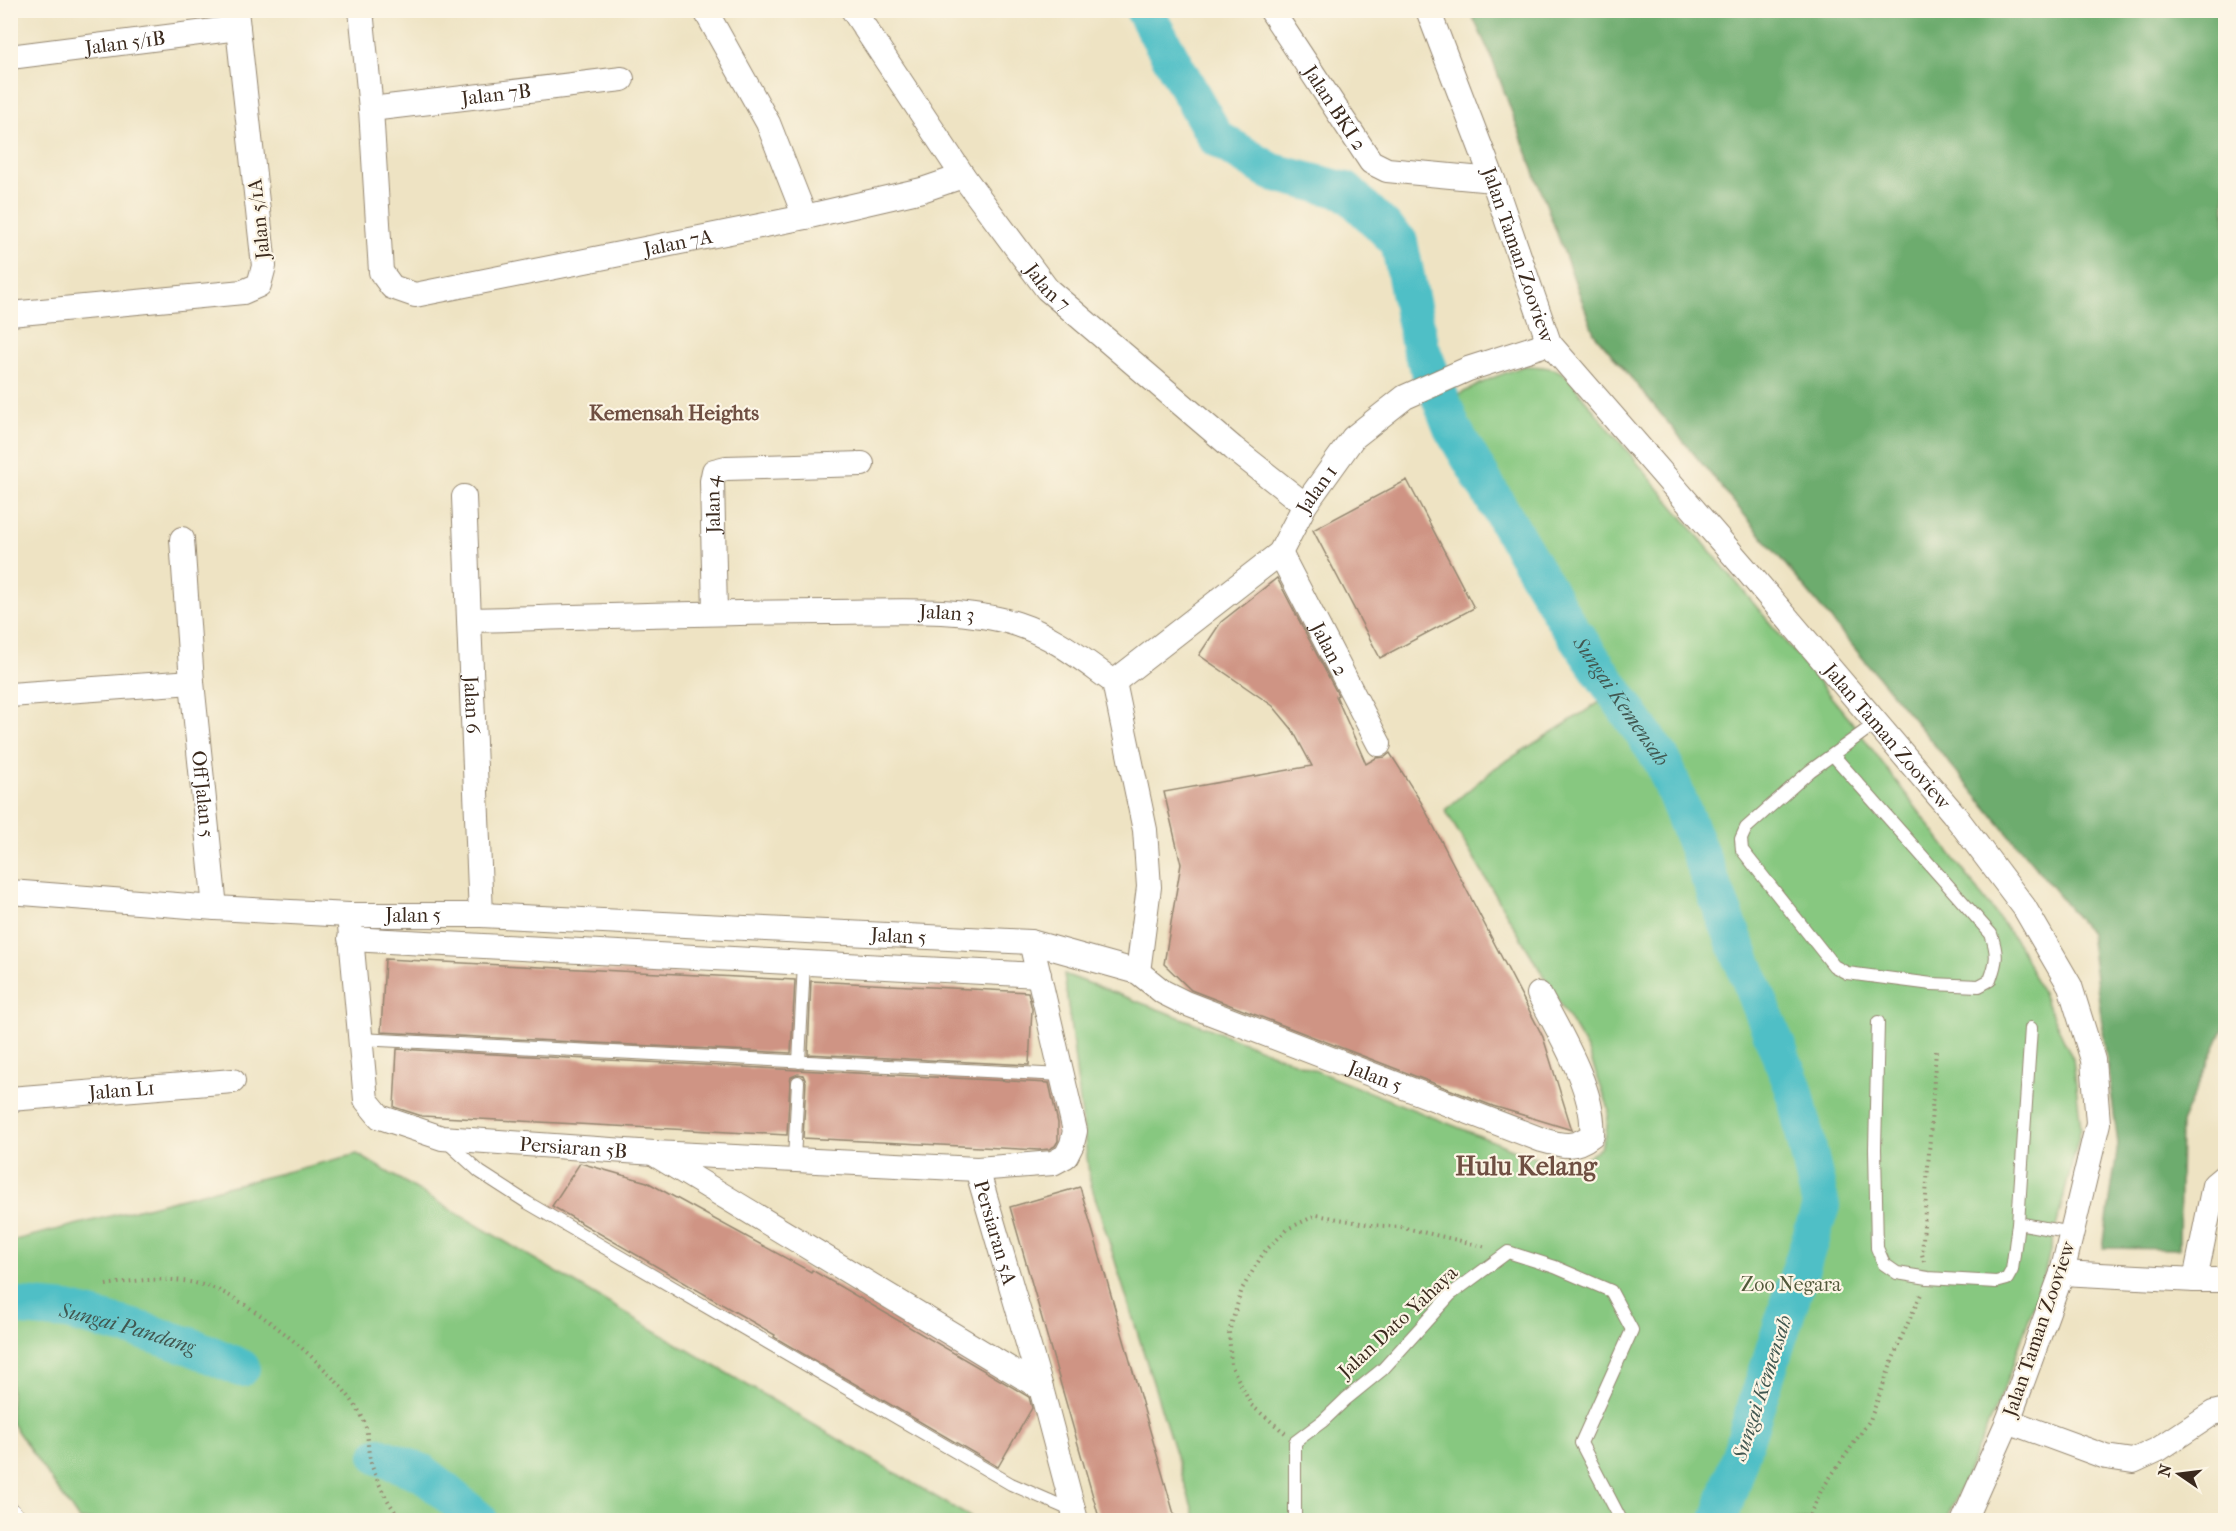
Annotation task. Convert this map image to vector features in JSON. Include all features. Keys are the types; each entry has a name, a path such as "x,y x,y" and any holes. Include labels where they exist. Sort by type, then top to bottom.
{"street":[{"path":"361,10 371,108"},
{"path":"705,10 768,123 805,217"},
{"name":"Jalan 7","path":"852,10 963,176 1047,290 1233,448 1305,505"},
{"name":"Jalan BKI 2","path":"1271,10 1371,162 1387,170 1493,180"},
{"name":"Jalan Taman Zooview","path":"1428,10 1493,180 1549,343 1953,813 2024,907 2070,986 2093,1060 2098,1123 2062,1273 2008,1421 1964,1521"},
{"name":"Jalan 5/1B","path":"10,57 237,19"},
{"name":"Jalan 5/1A","path":"10,314 243,292 259,285 264,266 237,19"},
{"name":"Jalan 7B","path":"371,108 622,79"},
{"name":"Jalan 7A","path":"371,108 381,272 392,287 415,295 805,217 922,190 963,176"},
{"name":"Jalan 1","path":"1114,682 1280,553 1305,505 1353,438 1405,398 1468,369 1549,343"},
{"name":"Jalan 4","path":"715,612 712,482 714,471 726,468 862,464"},
{"name":"Jalan 6","path":"464,497 481,915"},
{"name":"Off Jalan 5","path":"182,539 192,682 215,908"},
{"name":"Jalan 2","path":"1280,553 1379,744"},
{"name":"Jalan 3","path":"470,620 715,612 921,611 974,616 1016,624 1051,638 1114,682"},
{"path":"10,695 192,682"},
{"path":"1114,682 1145,830 1149,887 1138,972"},
{"name":"Jalan 5","path":"10,892 215,908 349,915 481,915 1031,942 1138,972 1163,992 1185,1003 1542,1140 1561,1145 1580,1144 1592,1135 1593,1128 1585,1089 1539,994"},
{"name":"Persiaran 5B","path":"349,915 366,1100 380,1117 442,1138 654,1153 977,1169"},
{"name":"Jalan 5","path":"350,939 1039,975"},
{"name":"Persiaran 5A","path":"1031,942 1075,1131 1072,1144 1066,1156 1047,1164 977,1169 1041,1388 1075,1516"},
{"name":"Jalan L1","path":"10,1099 232,1081"},
{"path":"654,1153 1041,1388"},
{"path":"2195,1280 2214,1185 2226,1175"},
{"path":"2062,1273 2226,1280"},
{"path":"2008,1421 2106,1457 2133,1461 2159,1449 2213,1413 2226,1410"},
{"path":"10,1515 14,1521"}],"lane":[{"path":"1833,755 1991,934 1997,950 1996,964 1990,980 1979,986 1932,984 1847,973 1834,966 1742,850 1741,839 1746,828 1810,771 1876,723"},
{"path":"799,1062 804,963"},
{"path":"1878,1022 1875,1149 1877,1248 1884,1264 1897,1272 1928,1278 1996,1282 2007,1279 2012,1270 2018,1223 2031,1028"},
{"path":"360,1039 1062,1075"},
{"path":"794,1160 798,1082"},
{"path":"442,1138 480,1172 528,1203 1011,1484 1075,1516"},
{"path":"2018,1223 2073,1233"},
{"path":"1508,1252 1555,1267 1611,1292 1632,1330 1581,1443 1621,1521"},
{"name":"Jalan Dato Yahaya","path":"1295,1442 1383,1369 1450,1295 1508,1252"},
{"path":"1295,1442 1295,1521"}],"path":[{"path":"1808,1521 1822,1489 1870,1420 1899,1343 1928,1278 1922,1254 1936,1050"},
{"path":"1295,1442 1251,1405 1231,1365 1229,1332 1247,1280 1264,1252 1289,1228 1317,1215 1371,1225 1401,1227 1508,1252"},
{"path":"106,1285 150,1279 190,1282 211,1287 231,1297 295,1342 318,1362 346,1393 364,1420 370,1459 383,1496 400,1521"}],"green space":[{"path":"1470,11 2225,11 2226,1023 2181,1123 2179,1249 2103,1248 2118,1144 2090,933 1594,333 1491,56"},
{"name":"Zoo Negara","path":"1524,366 1544,367 1559,371 1570,380 1851,721 2019,945 2073,1059 2081,1128 2043,1279 2003,1391 1946,1520 1196,1520 1090,1181 1064,974 1211,1029 1535,1158 1559,1165 1581,1162 1600,1148 1606,1133 1609,1109 1588,1051 1445,810 1495,768 1624,687 1494,508 1436,406 1492,378"},
{"path":"357,1154 975,1520 79,1520 11,1422 11,1241"}],"building":[{"path":"1407,480 1474,608 1380,658 1313,530"},
{"path":"1277,578 1338,695 1336,696 1366,764 1390,753 1421,802 1543,1037 1572,1130 1493,1106 1191,990 1164,964 1181,864 1164,792 1312,766 1292,729 1273,706 1199,655 1221,622"},
{"path":"385,959 795,980 791,1053 381,1032"},
{"path":"811,981 1028,992 1032,1009 1029,1065 808,1054"},
{"path":"397,1049 1049,1083 1058,1123 1058,1141 1049,1149 1039,1150 803,1138 806,1082 803,1075 798,1074 791,1077 790,1082 787,1135 422,1116 394,1107"},
{"path":"580,1163 647,1182 811,1272 812,1270 1029,1397 1032,1408 998,1467 552,1206"},
{"path":"1080,1187 1176,1521 1100,1521 1010,1207"}],"waterway":[{"name":"Sungai Kemensah","path":"1144,10 1216,138 1272,172 1346,191 1399,242 1420,346 1452,428 1565,620 1663,762 1794,1089 1821,1206 1719,1520"},
{"name":"Sungai Pandang","path":"10,1306 67,1311 140,1330 193,1347 241,1368"},
{"name":"Sungai Pandang","path":"379,1456 423,1473 479,1520"}],"district":[{"name":"Kemensah Heights","path":"674,413"},
{"name":"Hulu Kelang","path":"1526,1166"}]}
